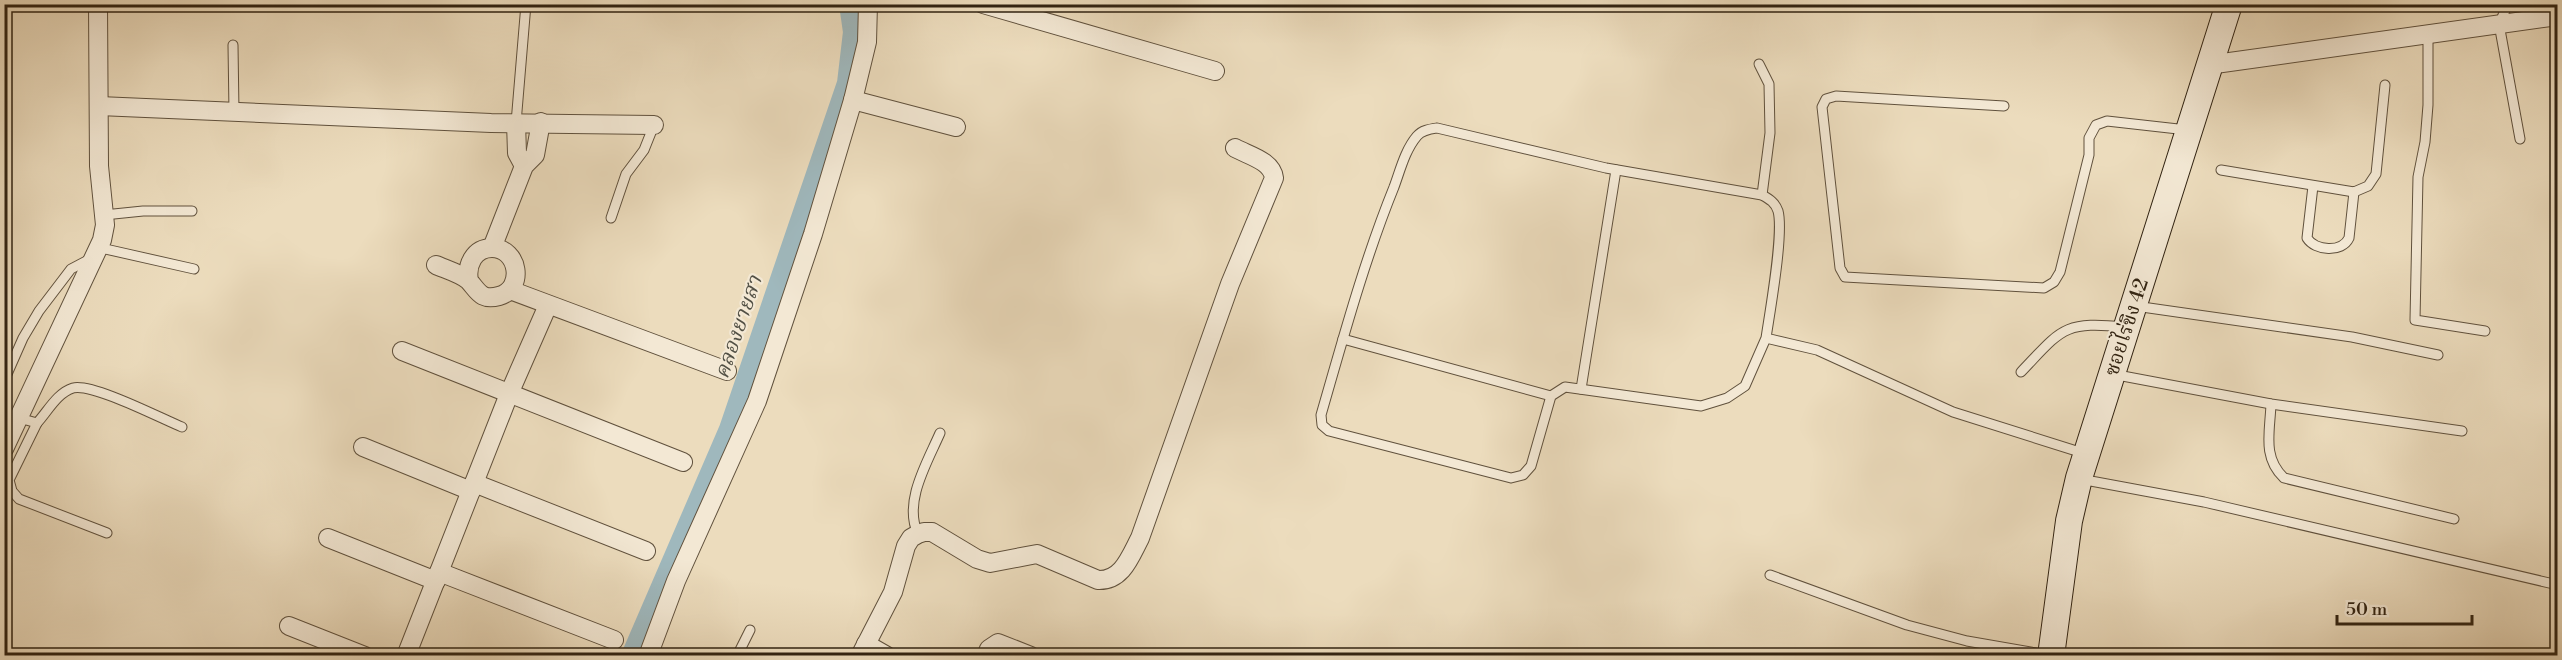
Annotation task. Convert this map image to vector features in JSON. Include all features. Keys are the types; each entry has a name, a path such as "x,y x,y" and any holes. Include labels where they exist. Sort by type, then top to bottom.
{"street":[{"path":"4,449 99,251 104,215 99,166 98,4"},
{"path":"648,656 676,581 758,401 813,234 853,100 867,42 868,4"},
{"path":"983,4 1215,71"},
{"name":"ซอยไร่ขิง 42","path":"2051,655 2069,520 2079,478 2111,374 2182,164 2187,130 2229,4"},
{"path":"2208,65 2558,16"},
{"path":"853,100 956,127"},
{"path":"99,106 516,123 654,124"},
{"path":"492,248 524,166 535,155 541,122"},
{"path":"516,123 517,153 524,166"},
{"path":"887,656 863,650 893,591 906,546 911,538 924,531 932,532 977,559 990,563 1037,554 1098,580 1108,580 1118,575 1129,560 1140,538 1230,284 1274,178 1273,170 1268,164 1235,148"},
{"path":"492,248 507,254 516,267 514,283 510,290 498,297 484,296 472,287 469,281 469,266 472,258 492,248"},
{"path":"435,265 469,281"},
{"path":"510,290 727,371"},
{"path":"406,656 509,394 548,305"},
{"path":"402,351 683,462"},
{"path":"363,447 646,550"},
{"path":"328,538 614,640"},
{"path":"289,626 365,656"},
{"path":"986,656 989,649 998,643 1031,656"}],"lane":[{"path":"516,123 526,4"},
{"path":"2508,4 2499,24 2520,139"},
{"path":"2428,34 2428,105 2425,142 2418,177 2415,320 2486,331"},
{"path":"233,45 234,112"},
{"path":"1759,64 1769,84 1770,133 1762,195"},
{"path":"2221,170 2354,192 2367,186 2376,174 2385,85"},
{"path":"2004,106 1836,96 1826,99 1822,107 1823,119 1840,268 1845,277 2043,288 2054,282 2060,272 2089,155 2089,138 2096,125 2107,121 2187,130"},
{"path":"611,218 626,174 644,150 654,124"},
{"path":"1437,128 1451,130 1616,170 1762,195 1773,201 1778,212 1779,236 1766,338 1745,386 1727,398 1701,406 1565,387 1551,396 1531,466 1523,476 1511,478 1329,431 1322,425 1321,415 1342,339 1384,212 1408,151 1417,135 1426,130 1437,128"},
{"path":"1581,389 1616,170"},
{"path":"2313,186 2307,238 2316,246 2340,248 2346,244 2349,238 2354,192"},
{"path":"104,215 143,211 192,211"},
{"path":"4,381 23,338 39,311 71,268 99,251 194,269"},
{"path":"2021,372 2055,336 2068,328 2130,317 2352,338 2438,355"},
{"path":"1766,338 1817,350 1953,412 2087,454"},
{"path":"1342,339 1551,396"},
{"path":"2111,374 2271,404 2462,431"},
{"path":"107,533 20,500 12,491 9,480 37,423 57,398 74,388 90,389 112,397 182,428"},
{"path":"2271,404 2269,454 2274,468 2284,478 2454,519"},
{"path":"19,418 37,423"},
{"path":"918,534 912,512 920,480 940,433"},
{"path":"2079,478 2204,502 2558,585"},
{"path":"1770,575 1907,625 1967,641 2051,655"},
{"path":"737,656 750,630"}],"waterway":[{"name":"คลองยายสา","path":"631,656 729,429 847,83 853,32 849,4"}]}
